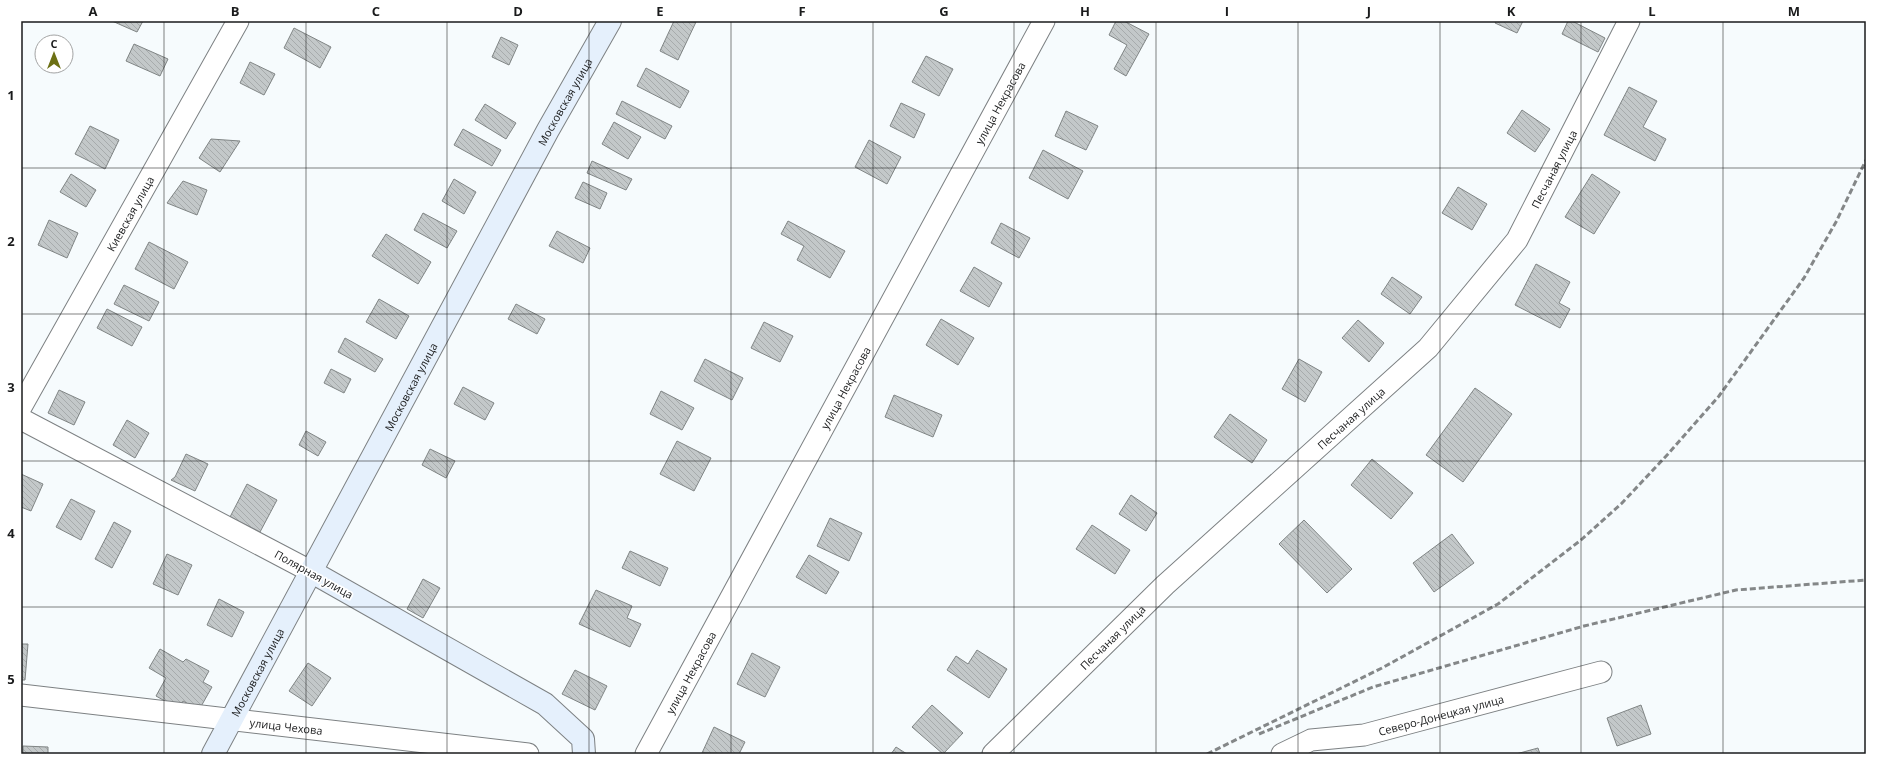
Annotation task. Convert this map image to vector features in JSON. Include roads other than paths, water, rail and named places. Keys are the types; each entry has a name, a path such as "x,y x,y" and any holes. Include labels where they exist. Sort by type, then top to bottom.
{"main road":[{"name":"Московская улица","path":"213,754 548,130 610,21"},
{"name":"Полярная улица","path":"312,572 545,704 583,739 584,754"}],"street":[{"name":"Киевская улица","path":"21,407 238,21"},
{"name":"улица Некрасова","path":"646,754 1044,21"},
{"name":"Песчаная улица","path":"993,754 1165,585 1428,348 1517,240 1629,21"},
{"name":"Полярная улица","path":"21,419 312,572"},
{"name":"Северо-Донецкая улица","path":"1282,754 1311,740 1364,735 1601,672"},
{"name":"улица Чехова","path":"21,695 528,754"}],"railway":[{"path":"1207,754 1382,668 1498,604 1581,540 1622,503 1719,396 1804,278 1836,222 1866,160"},
{"path":"1259,734 1373,687 1584,626 1736,590 1866,580"}]}
